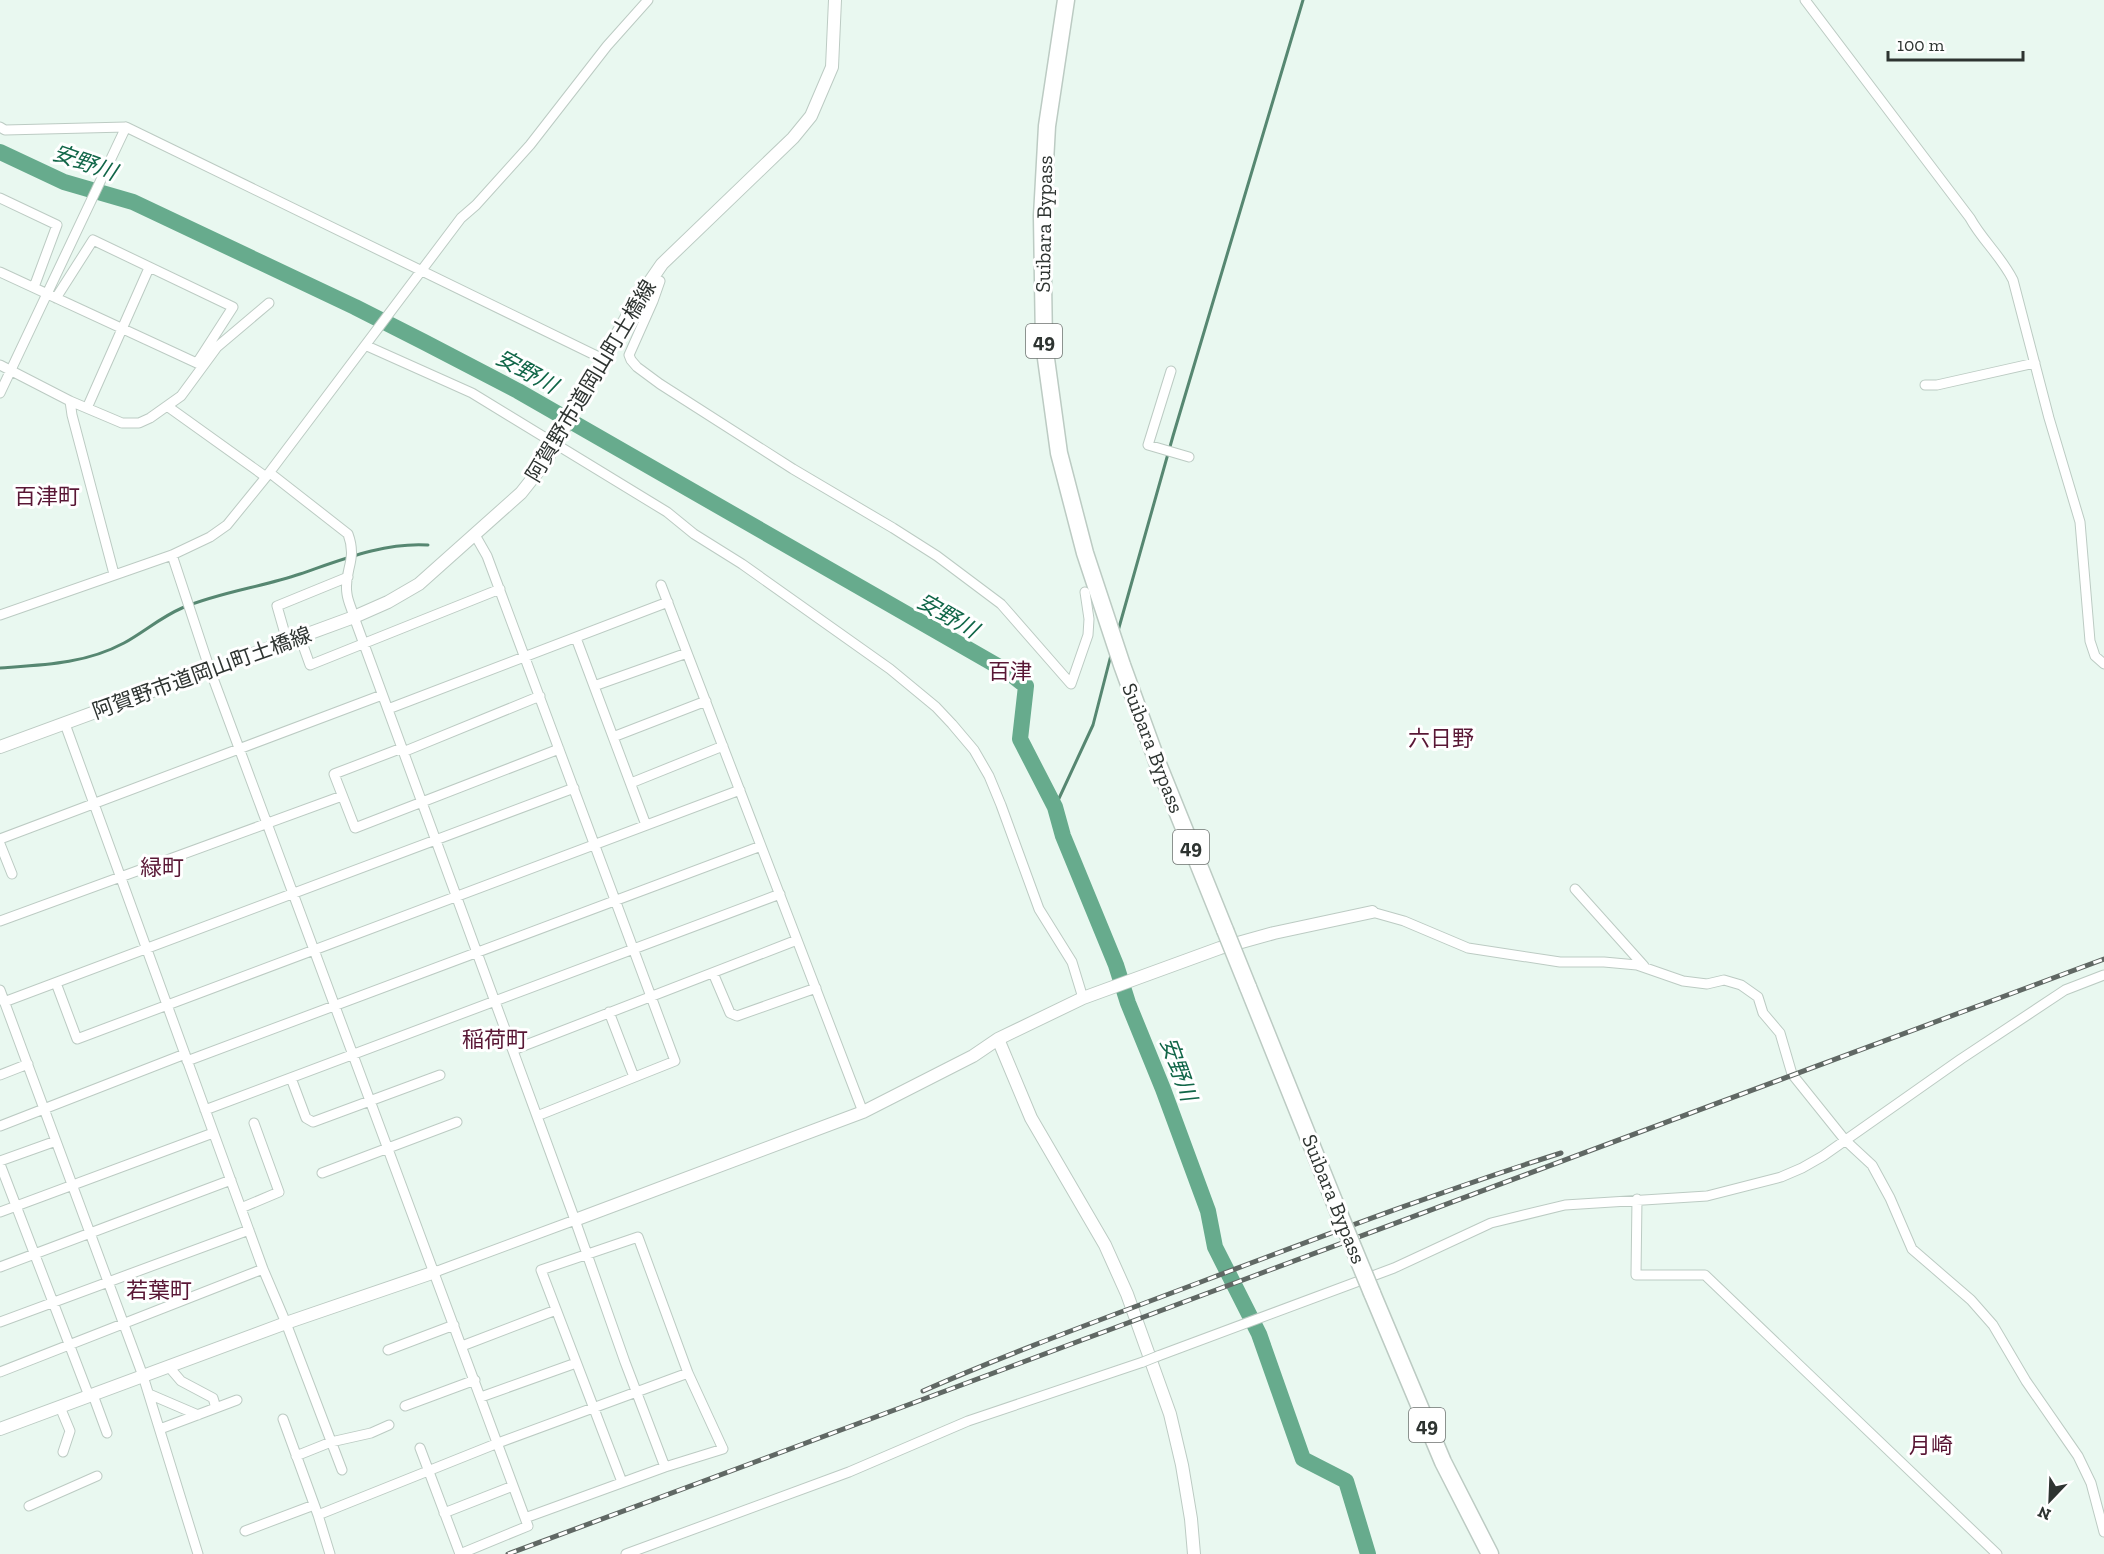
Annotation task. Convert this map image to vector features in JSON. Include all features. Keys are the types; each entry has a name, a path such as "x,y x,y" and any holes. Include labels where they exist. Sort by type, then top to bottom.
{"highway":[{"name":"Suibara Bypass","path":"1066,0 1047,126 1042,216 1044,344 1059,453 1085,553 1158,764 1334,1201 1443,1462 1490,1554"}],"street":[{"path":"0,615 114,573 172,555 210,537 226,525 268,475 461,218 476,205 556,115 607,46 648,0"},
{"name":"阿賀野市道岡山町土橋線","path":"0,747 354,617 396,598 419,584 475,535 534,479 633,306 662,264 793,138 811,116 832,67 835,0"},
{"path":"1805,0 1976,228 2005,263 2013,280 2080,522 2092,652 2104,664"},
{"path":"0,127 5,130 124,130 420,272 601,364"},
{"path":"0,393 52,296 124,130"},
{"path":"0,198 57,225 34,288"},
{"path":"0,364 70,401 122,423 139,423 181,396 233,307 93,240 52,296"},
{"path":"87,408 149,268"},
{"path":"0,272 200,365"},
{"path":"660,281 653,302 630,350 631,360 637,367 793,469 937,556 1001,604 1071,684 1088,635 1089,619 1085,592"},
{"path":"200,365 217,347 269,303"},
{"path":"369,343 559,438 667,512 694,534 742,564 870,654 936,707 974,750 989,776 1002,805 1039,909 1072,962 1089,996"},
{"path":"1925,385 1936,385 2035,363"},
{"path":"1171,371 1148,445 1189,457"},
{"path":"70,401 114,573"},
{"path":"168,406 348,534 352,546 352,563 346,593 354,617 665,1467"},
{"path":"475,535 487,556 500,589 675,1061 537,1116"},
{"path":"172,555 210,670 528,1526 460,1554 420,1448"},
{"path":"287,641 277,606 348,576"},
{"path":"661,585 863,1112"},
{"path":"300,637 310,665 500,589"},
{"path":"388,709 668,603"},
{"path":"576,638 646,825"},
{"path":"594,686 687,653"},
{"path":"0,839 382,694"},
{"path":"540,696 403,750 333,774 355,828 559,749"},
{"path":"613,737 706,701"},
{"path":"65,724 263,1269 342,1470"},
{"path":"631,783 723,746"},
{"path":"4,1002 574,788"},
{"path":"56,983 77,1039 740,790"},
{"path":"0,921 342,796"},
{"path":"0,844 12,874"},
{"path":"0,1126 336,1006 761,846"},
{"path":"1575,889 1644,966"},
{"path":"205,1110 780,894"},
{"path":"0,1429 286,1323 435,1272 863,1112 973,1056 998,1039 1089,996 1220,948 1274,933 1369,912 1404,921 1468,948 1551,961 1604,962 1644,966 1683,981 1707,984 1724,980 1741,985 1758,997 1764,1013 1780,1033 1792,1074 1845,1140 1872,1165 1890,1198 1912,1249 1971,1300 1993,1325 2026,1381 2078,1456 2091,1483 2104,1532"},
{"path":"513,1050 797,940"},
{"path":"713,973 730,1013 737,1016 816,988"},
{"path":"626,1554 849,1472 968,1421 1143,1362 1304,1303 1394,1268 1491,1223 1565,1205 1707,1196 1781,1177 1816,1160 2065,990 2104,975"},
{"path":"0,990 143,1376 198,1554"},
{"path":"609,1012 634,1077"},
{"path":"998,1039 1031,1118 1105,1245 1126,1294 1170,1414 1182,1465 1191,1518 1194,1554"},
{"path":"0,1075 28,1064"},
{"path":"291,1078 306,1118 313,1122 440,1075"},
{"path":"322,1173 457,1122"},
{"path":"241,1208 279,1192 254,1123"},
{"path":"0,1212 213,1133"},
{"path":"56,1141 0,1163 69,1345 107,1433"},
{"path":"0,1267 231,1180"},
{"path":"1637,1199 1636,1275 1705,1275 1997,1554"},
{"path":"0,1323 249,1230"},
{"path":"525,1518 665,1467 723,1449 688,1373 638,1237 541,1270 622,1482"},
{"path":"0,1372 263,1269"},
{"path":"462,1346 556,1310"},
{"path":"388,1350 454,1325"},
{"path":"481,1397 576,1363"},
{"path":"170,1366 181,1381 213,1398 216,1408"},
{"path":"318,1515 498,1443 688,1373"},
{"path":"405,1406 475,1380"},
{"path":"149,1394 198,1415"},
{"path":"160,1429 237,1400"},
{"path":"60,1407 70,1431 63,1452"},
{"path":"283,1419 330,1554"},
{"path":"296,1456 331,1442 371,1433 389,1425"},
{"path":"29,1506 97,1476"},
{"path":"444,1513 513,1486"},
{"path":"244,1531 314,1505"}],"waterway":[{"path":"1118,631 1173,436 1303,0"},
{"name":"安野川","path":"0,152 64,182 133,202 424,342 518,391 1008,672 1026,686 1020,739 1055,807 1063,836 1116,965 1128,1003 1208,1211 1215,1247 1259,1334 1303,1459 1346,1481 1368,1554"},
{"path":"0,668 64,662 94,655 124,643 167,616 196,602 286,579 379,549 428,545"},
{"path":"1055,807 1093,725 1111,655"}],"railway":[{"path":"508,1554 2104,959"},
{"path":"923,1391 1028,1347 1294,1247 1427,1198 1561,1153"}],"district":[{"name":"百津町","path":"47,496"},
{"name":"百津","path":"1010,671"},
{"name":"六日野","path":"1441,738"},
{"name":"緑町","path":"162,867"},
{"name":"稲荷町","path":"495,1039"},
{"name":"若葉町","path":"159,1290"},
{"name":"月崎","path":"1931,1445"}]}
